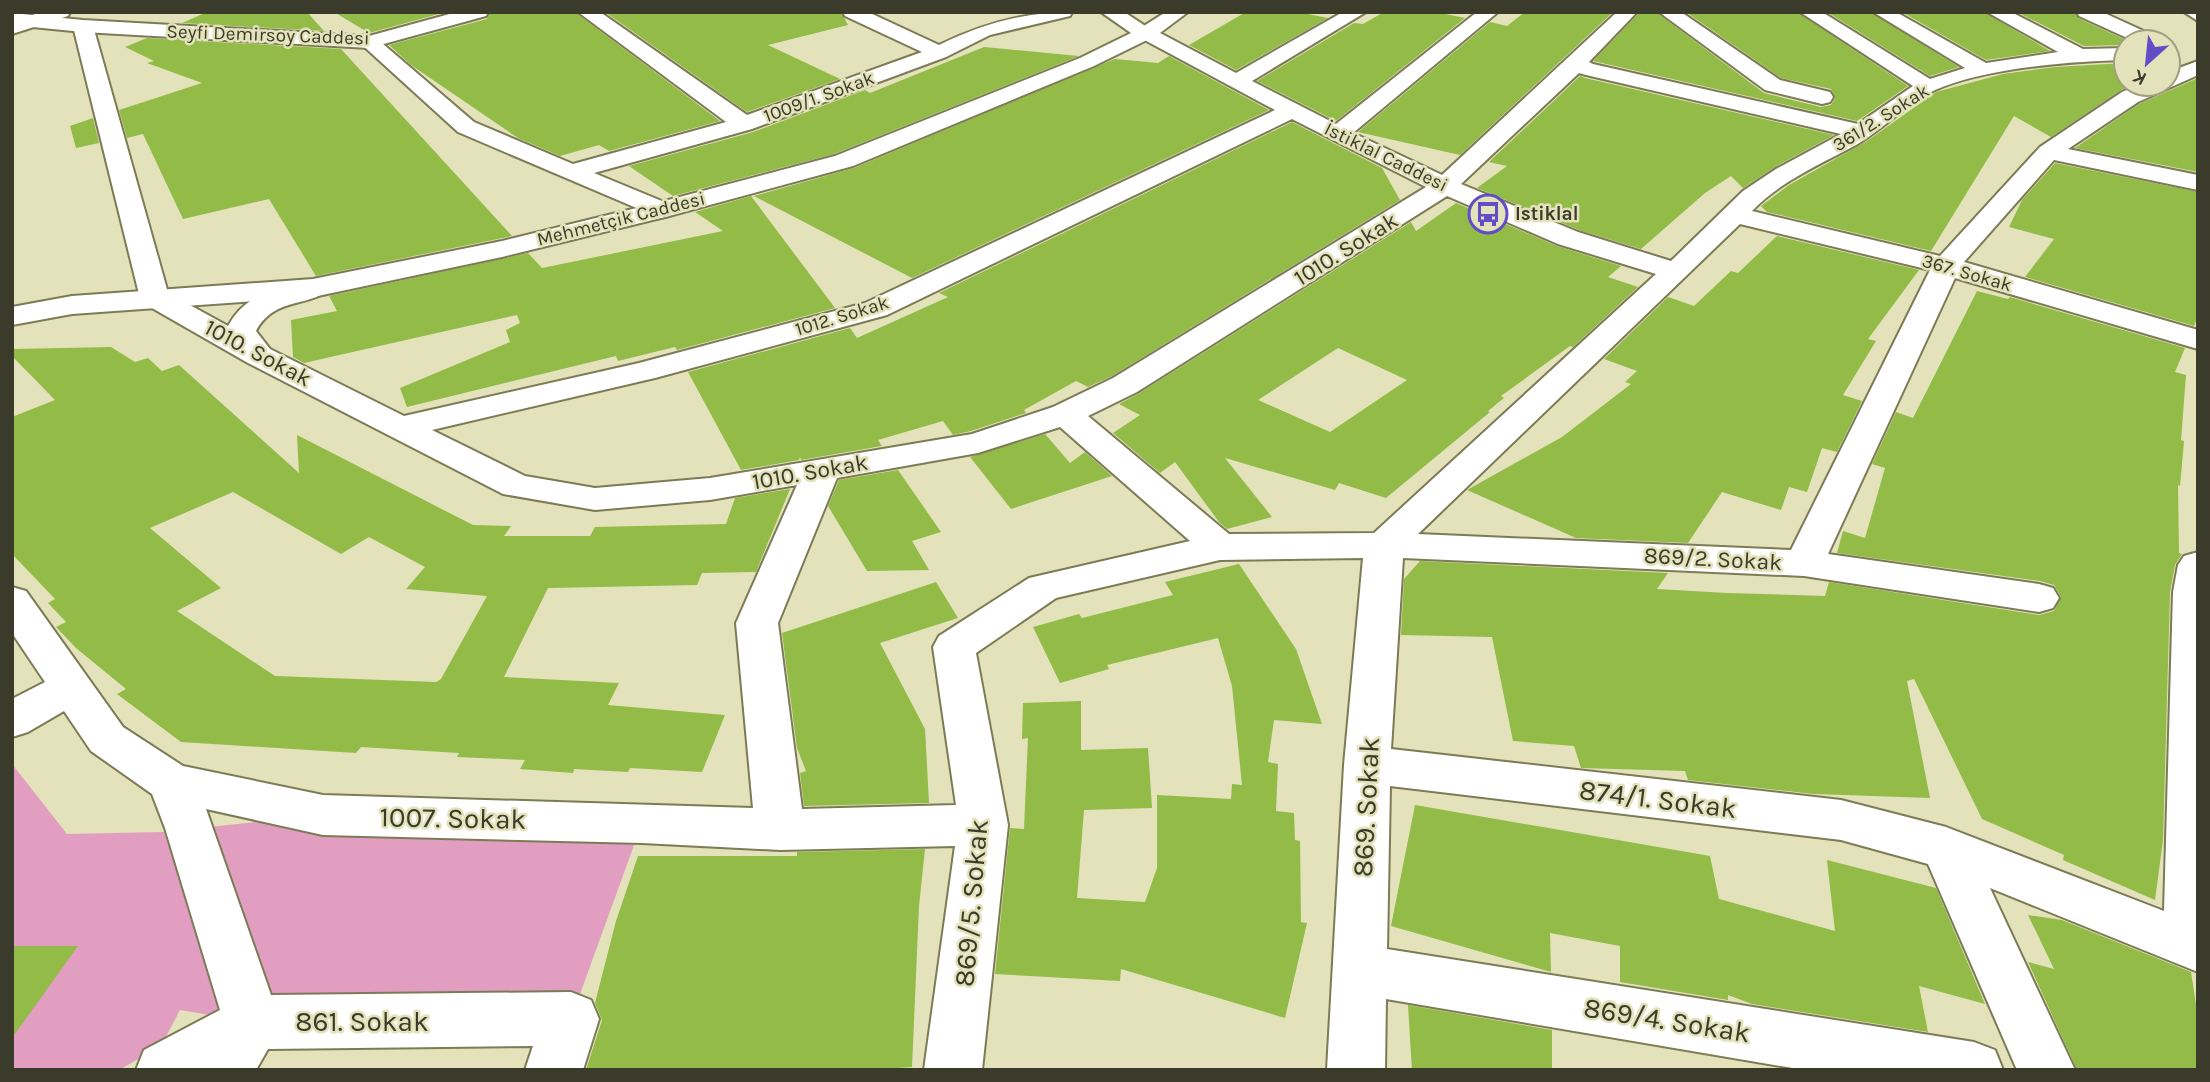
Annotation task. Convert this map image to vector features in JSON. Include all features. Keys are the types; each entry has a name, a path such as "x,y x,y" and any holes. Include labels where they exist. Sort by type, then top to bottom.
{"street":[{"path":"12,27 61,12"},
{"name":"Seyfi Demirsoy Caddesi","path":"12,19 83,26 369,42 479,12"},
{"path":"587,12 744,124"},
{"path":"852,12 939,53"},
{"name":"1009/1. Sokak","path":"570,172 744,124 939,53 983,30 1063,12"},
{"name":"İstiklal Caddesi","path":"1110,12 1292,111 1444,187 1570,239 1675,271"},
{"name":"Mehmetçik Caddesi","path":"12,316 72,305 313,288 502,249 660,210 844,161 1087,62 1146,33 1180,12"},
{"path":"1237,81 1357,12"},
{"path":"1337,134 1489,12"},
{"name":"1010. Sokak","path":"155,298 259,356 516,486 595,499 710,489 978,443 1065,414 1125,385 1444,187 1628,12"},
{"path":"1668,12 1773,85 1885,114"},
{"path":"1809,12 1927,86"},
{"path":"1882,12 1983,70"},
{"path":"1996,12 2079,55"},
{"path":"2086,12 2121,28"},
{"path":"2193,12 2198,15"},
{"path":"83,26 155,298"},
{"path":"369,42 466,127 660,210"},
{"name":"361/2. Sokak","path":"1384,545 1752,196 1785,174 1861,132 1927,86 1983,70 2079,55 2112,54"},
{"path":"1577,63 1586,69 1861,132"},
{"path":"1804,563 1945,265 2048,152 2129,98"},
{"name":"1012. Sokak","path":"402,427 644,371 876,309 1292,111"},
{"path":"2048,152 2198,184"},
{"name":"367. Sokak","path":"1734,215 1945,265 2198,340"},
{"path":"259,356 240,331 248,314 268,301 313,288"},
{"name":"Mehmetçik Caddesi","path":"12,299 33,298 72,305"},
{"path":"1065,414 1220,547"},
{"path":"780,830 757,623 822,470"},
{"name":"869/2. Sokak","path":"1384,545 1804,563 2039,598"},
{"name":"869/5. Sokak","path":"953,1070 983,825 954,647 1043,588 1220,547 1384,545"},
{"name":"869. Sokak","path":"1356,1070 1367,765 1384,545"},
{"path":"2194,946 2196,583"},
{"name":"1007. Sokak","path":"12,601 107,739 171,782 323,815 642,823 780,830 983,825"},
{"path":"12,720 73,686"},
{"name":"874/1. Sokak","path":"1367,765 1841,820 1946,848 2194,946"},
{"path":"171,782 190,828 252,1022 224,1070"},
{"path":"1946,848 2046,1070"},
{"name":"869/4. Sokak","path":"1360,970 1974,1070"},
{"name":"861. Sokak","path":"165,1070 252,1022 562,1044"}],"shaded area":[{"path":"12,764 67,834 162,832 323,815 642,823 571,1019 252,1022 180,1010 161,1046 119,1070 12,1070"}],"building":[{"path":"207,12 307,12 324,31 182,23"},
{"path":"334,12 446,12 369,33"},
{"path":"490,12 575,12 720,121 609,151 599,145 560,156 518,138 411,65 389,45 487,19"},
{"path":"605,12 841,12 848,25 768,45 840,79 747,112"},
{"path":"1246,12 1298,12 1328,18 1236,70 1189,45"},
{"path":"1384,12 1436,12 1465,18 1336,121 1257,81 1354,23 1363,24"},
{"path":"1525,12 1613,12 1460,155 1358,132 1490,22 1507,26"},
{"path":"1640,12 1656,12 1764,93 1821,107 1831,105 1835,98 1831,89 1781,78 1686,12 1797,12 1908,86 1857,121 1593,61"},
{"path":"1827,12 1870,12 1959,67 1930,76"},
{"path":"1902,12 1984,12 2050,51 1986,60"},
{"path":"2017,12 2075,12 2078,18 2112,34 2112,45 2084,46"},
{"path":"147,38 341,49 512,236 316,276 269,199 183,219 143,134 127,138 119,110 202,83 147,63 154,61 125,47"},
{"path":"984,47 1079,56 834,154 673,196 629,166 753,132 865,90 870,93"},
{"path":"1169,56 1269,110 912,278 754,196 854,168 1115,59 1158,63"},
{"path":"2112,64 2112,96 2051,137 2014,116 1931,251 1767,212 1761,206 1789,185 1867,141 1936,92 2003,74 2055,67"},
{"path":"1580,76 1834,135 1743,188 1731,176 1705,193 1641,249 1579,230 1477,188 1507,166 1489,162"},
{"path":"2198,78 2198,172 2075,148 2139,104 2153,98 2182,98 2182,85"},
{"path":"93,118 99,143 76,148 70,126"},
{"path":"1292,122 1382,168 1400,200 1112,376 1088,387 1076,381 1024,410 1026,413 953,435 943,421 878,440 882,446 801,460 800,457 799,460 741,470 688,372 850,328 857,338 948,297 939,293"},
{"path":"2055,163 2198,192 2198,316 2194,326 2025,277 2054,239 2009,227 2022,200"},
{"path":"751,196 835,308 677,350 675,347 618,361 616,356 407,407 400,388 510,342 506,330 520,323 517,315 304,363 293,357 291,320 337,311 329,296 528,253 542,268 723,231 695,212"},
{"path":"1456,203 1557,246 1621,266 1608,277 1638,287 1573,347 1570,346 1501,396 1504,398 1488,411 1490,412 1386,498 1339,483 1335,490 1225,458 1272,517 1227,529 1175,462 1160,473 1113,433 1140,415 1119,404 1411,222 1416,231","holes":["1338,348 1407,380 1330,432 1258,400"]},
{"path":"1777,236 1919,270 1868,339 1876,341 1843,395 1862,401 1837,452 1822,448 1807,492 1789,487 1781,510 1722,492 1688,543 1576,538 1467,490 1562,437 1631,384 1625,382 1637,371 1604,359 1668,297 1694,306 1731,271 1738,273"},
{"path":"1977,291 2008,299 2010,297 2185,348 2175,372 2186,375 2181,440 2184,441 2180,486 2178,485 2179,553 2182,554 2175,565 2170,592 2163,840 2155,900 2063,860 2064,855 1982,819 1914,679 1907,681 1930,798 1814,794 1688,780 1685,771 1581,768 1574,746 1513,741 1492,637 1401,635 1404,579 1420,561 1668,573 1657,589 1727,593 1825,596 1829,582 2039,615 2054,611 2061,597 2054,585 2040,581 1837,553 1843,531 1865,538 1885,468 1872,464 1896,412 1913,418"},
{"path":"111,347 135,362 148,358 162,371 179,365 299,473 297,435 473,525 511,526 504,536 590,536 595,527 726,524 735,498 790,489 756,572 702,573 697,585 548,588 504,677 619,683 608,705 725,715 702,772 630,768 628,772 574,769 573,773 520,769 525,760 457,757 459,753 361,747 356,753 181,742 117,694 126,689 76,648 56,627 66,622 48,603 55,599 12,554 12,417 55,400 12,356 12,349","holes":["233,492 341,554 369,537 425,567 406,589 487,596 441,679 436,682 275,676 177,611 221,588 150,528"]},
{"path":"1045,434 1070,463 1085,452 1112,476 1011,509 970,457"},
{"path":"898,470 941,532 912,541 929,570 867,571 828,506 839,480"},
{"path":"1239,564 1296,649 1322,724 1274,720 1268,762 1278,764 1276,811 1294,813 1295,840 1300,841 1301,922 1307,923 1285,1018 1121,969 1120,981 995,974 1010,828 1024,829 1028,738 1022,739 1023,703 1081,701 1081,750 1148,748 1152,808 1084,810 1077,898 1145,902 1157,868 1157,795 1231,799 1232,784 1242,785 1232,686 1218,638 1107,665 1109,669 1060,683 1033,627 1079,614 1082,618 1173,595 1165,582"},
{"path":"936,582 958,618 880,643 925,729 929,803 804,806 800,773 806,771 797,748 782,633"},
{"path":"1415,805 1710,856 1719,899 1835,931 1827,860 1936,888 1985,1004 1919,986 1928,1032 1752,1004 1728,995 1728,1000 1620,982 1620,946 1550,933 1551,972 1391,926"},
{"path":"925,849 919,906 912,1067 868,1070 586,1070 602,1020 595,1003 616,921 638,856 797,856 797,852"},
{"path":"2028,915 2062,920 2191,972 2198,1017 2198,1070 2077,1070 2028,962 2054,969"},
{"path":"12,946 78,946 12,1038"},
{"path":"1408,1005 1552,1030 1552,1070 1412,1070"}],"place":[{"name":"Istiklal","path":"1488,214"}]}
